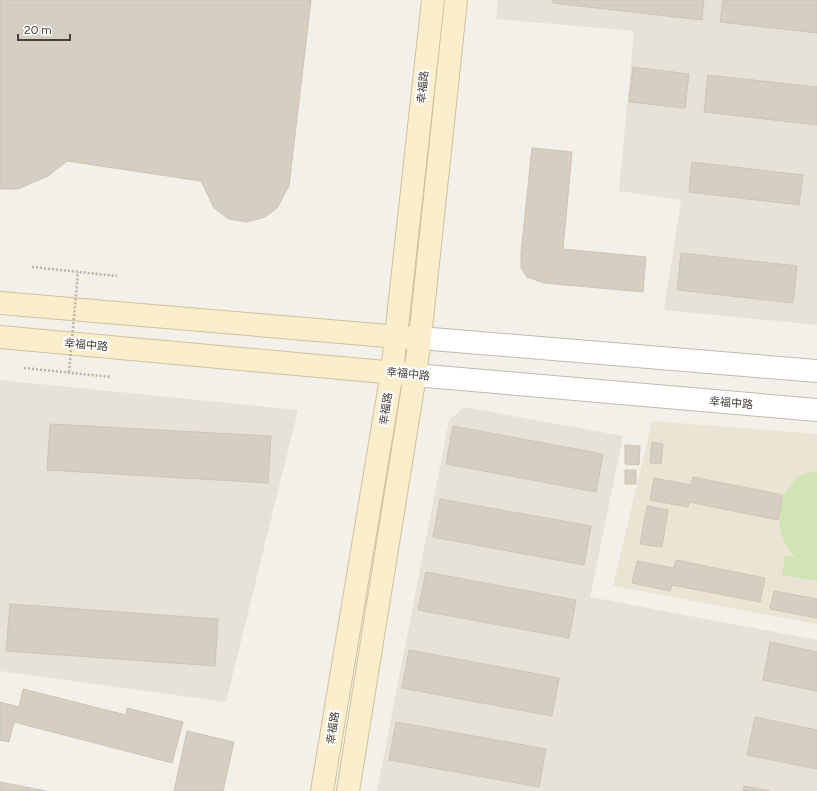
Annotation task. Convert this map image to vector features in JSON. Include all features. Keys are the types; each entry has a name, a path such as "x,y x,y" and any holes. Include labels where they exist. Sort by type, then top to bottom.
{"main road":[{"name":"幸福路","path":"322,791 392,372 433,0"},
{"path":"348,791 415,375 456,0"},
{"path":"0,303 420,338"},
{"name":"幸福中路","path":"0,338 415,375"}],"street":[{"path":"420,338 817,370"},
{"name":"幸福中路","path":"415,375 817,410"}],"path":[{"path":"32,267 117,276"},
{"path":"69,372 78,272"},
{"path":"24,368 111,377"}],"shaded area":[{"path":"498,0 817,0 817,325 664,310 681,200 619,191 634,31 496,19"},
{"path":"0,380 298,410 226,702 0,671"},
{"path":"464,407 623,436 590,597 817,640 817,791 377,791 449,420"},
{"path":"652,421 817,434 817,624 613,586"}],"green space":[{"path":"817,471 817,581 782,575 785,555 795,557 782,537 779,526 779,518 783,501 791,485 802,475"}],"building":[{"path":"0,0 311,0 289,186 277,208 265,217 247,222 229,219 214,208 201,181 67,161 48,176 18,189 0,189"},
{"path":"553,0 704,0 702,20 553,3"},
{"path":"723,0 817,0 817,33 720,22"},
{"path":"633,67 689,74 685,108 629,102"},
{"path":"708,75 817,87 817,125 704,112"},
{"path":"532,148 572,152 563,249 646,257 643,292 544,283 527,277 521,268 521,253"},
{"path":"692,162 803,175 799,205 689,192"},
{"path":"681,253 797,266 793,303 677,290"},
{"path":"50,424 271,436 268,483 47,470"},
{"path":"453,426 603,454 596,492 446,464"},
{"path":"652,442 663,444 661,464 650,463"},
{"path":"625,445 640,446 639,465 625,464"},
{"path":"625,470 636,470 636,484 625,484"},
{"path":"693,477 783,495 778,520 689,502 688,507 650,500 654,478 691,485"},
{"path":"440,499 591,526 584,565 433,537"},
{"path":"647,506 668,510 662,547 640,544"},
{"path":"676,560 765,578 760,602 672,585 670,591 632,583 637,561 674,568"},
{"path":"426,572 576,600 569,638 418,610"},
{"path":"774,591 817,599 817,618 770,609"},
{"path":"10,604 218,619 215,666 6,651"},
{"path":"770,642 817,652 817,691 763,680"},
{"path":"409,650 559,678 552,716 402,688"},
{"path":"23,689 126,715 127,708 183,722 172,763 14,722 9,742 0,740 0,702 19,707"},
{"path":"755,717 817,730 817,769 747,755"},
{"path":"396,722 546,749 539,787 389,760"},
{"path":"187,731 234,742 223,791 174,791"},
{"path":"0,782 46,791 0,791"},
{"path":"744,786 770,791 743,791"}]}
